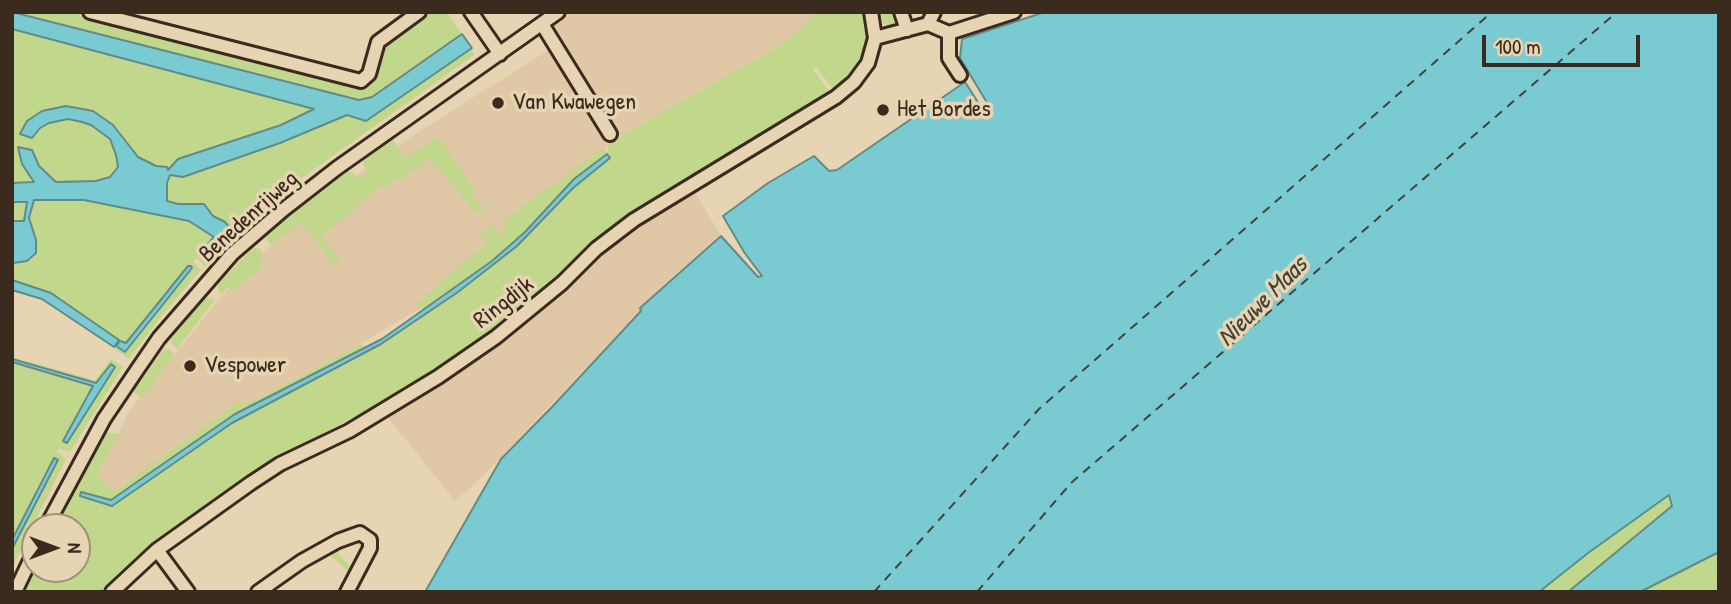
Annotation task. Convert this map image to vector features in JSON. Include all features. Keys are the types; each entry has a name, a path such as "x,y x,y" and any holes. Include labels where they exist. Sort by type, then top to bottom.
{"street":[{"path":"90,12 361,81 369,74 379,42 402,17 419,12"},
{"path":"471,12 500,54"},
{"name":"Benedenrijweg","path":"54,513 104,419 159,338 232,254 337,168 558,12"},
{"name":"Ringdijk","path":"112,592 157,550 280,464 349,430 438,377 496,337 562,283 596,249 634,220 836,97 864,71 873,51 875,38 871,12"},
{"path":"901,12 907,30"},
{"path":"949,33 1014,12"},
{"path":"875,38 907,30 931,18 949,33"},
{"path":"542,24 610,134"},
{"path":"949,33 949,58 960,75"},
{"path":"258,592 302,561 338,541 360,533 370,540 370,548 347,592"},
{"path":"157,550 188,592"}],"shaded area":[{"path":"566,12 817,12 779,46 609,145 509,239 421,308 263,396 113,492 97,474 130,410 219,299 317,203 412,136 549,50 557,18"},
{"path":"695,192 720,234 639,307 640,311 480,479 455,501 386,415 481,358 517,331 600,257 653,217"}],"green space":[{"path":"16,12 77,12 81,16 140,32 357,87 365,87 371,83 385,43 425,12 447,12 462,34 371,97 359,100"},
{"path":"817,12 863,12 867,44 860,64 833,89 816,67 813,69 831,94 709,166 634,215 592,246 508,320 458,357 402,392 289,451 222,493 160,538 100,592 20,592 24,583 91,583 91,513 59,513 101,434 119,434 97,474 114,492 240,400 243,404 263,396 360,344 366,347 235,414 111,500 81,493 111,506 232,423 268,402 352,361 458,292 610,158 608,154 598,159 525,232 485,266 424,309 415,304 487,243 480,234 493,224 501,234 507,229 502,222 598,150 600,152 604,149 607,153 609,145 643,123 792,37"},
{"path":"879,12 897,12 900,19 895,26 887,26"},
{"path":"12,29 315,109 168,171 138,157 99,115 86,109 66,106 49,109 27,121 32,138 43,125 49,123 68,119 88,124 110,139 116,155 117,170 110,177 96,181 56,182 40,166 32,152 18,148 22,164 34,182 12,183"},
{"path":"472,48 474,55 295,183 246,225 205,266 196,258 193,262 201,270 129,359 114,349 116,346 125,351 192,269 191,266 161,298 125,344 51,293 12,280 12,263 33,258 36,253 36,240 29,218 34,200 84,200 189,221 214,237 200,253 205,255 230,228 213,216 204,204 166,201 169,175 184,177 280,143 347,115 366,121"},
{"path":"391,137 405,158 438,137 476,192 472,196 484,208 480,213 473,210 430,158 403,178 400,176 385,189 381,186 321,237 340,260 335,265 301,223 271,245 266,238 268,228 343,170 353,172 357,179 367,172 363,165 365,154"},
{"path":"27,201 24,221 12,221 12,202"},
{"path":"253,248 259,248 262,252 262,268 232,292 228,287 221,294 218,284"},
{"path":"205,298 215,300 177,349 171,339"},
{"path":"167,348 174,354 142,398 133,392"},
{"path":"12,359 95,380 111,359 123,367 70,452 59,448 57,451 66,459 39,513 31,513 58,460 46,470 25,513 21,513 21,521 12,540 12,362 93,386 66,443 115,367 110,365 97,383"},
{"path":"1669,494 1672,505 1568,592 1539,592 1588,553"},
{"path":"21,532 21,550 12,568 12,549"},
{"path":"362,539 367,549 353,576 327,552","holes":["355,543 361,546 360,554 352,568 339,555 339,550"]},
{"path":"1719,552 1719,592 1640,592"}],"water":[{"path":"12,12 359,100 372,97 462,34 472,48 366,121 347,115 280,143 183,177 170,175 167,201 178,204 204,204 213,216 230,228 203,257 200,253 214,237 189,221 84,200 34,200 29,218 36,240 36,253 27,261 13,263 12,221 24,221 27,202 12,202 12,183 34,182 22,164 18,147 32,150 39,166 56,182 96,181 110,177 118,167 110,139 91,125 68,119 49,123 40,128 32,138 20,134 27,121 42,111 66,106 93,111 113,125 138,157 156,166 167,167 168,170 178,159 281,125 314,109 12,29"},
{"name":"Nieuwe Maas","path":"1045,12 1719,12 1719,552 1640,592 1568,592 1672,506 1669,495 1539,592 425,592 501,459 641,311 640,308 721,236 758,277 762,276 723,216 768,183 814,156 829,171 837,170 965,82 983,110 989,106 960,58 962,39"},
{"path":"607,154 610,158 573,188 517,246 458,292 381,344 232,423 112,506 80,496 81,492 111,500 235,414 382,339 492,261 525,232 574,179"},
{"path":"188,266 192,268 125,352 116,346 120,341 126,343"},
{"path":"12,280 51,293 119,340 114,347 42,299 12,290"},
{"path":"12,359 96,383 111,364 115,367 67,443 63,441 93,386 12,362"},
{"path":"54,458 58,460 31,513 26,513"},
{"path":"21,522 21,532 12,549 12,540"}],"ferry route":[{"path":"874,592 1039,409 1492,12"},
{"path":"977,592 1071,483 1617,12"}],"place":[{"name":"Van Kwawegen","path":"498,103"},
{"name":"Het Bordes","path":"883,110"},
{"name":"Vespower","path":"190,366"}]}
